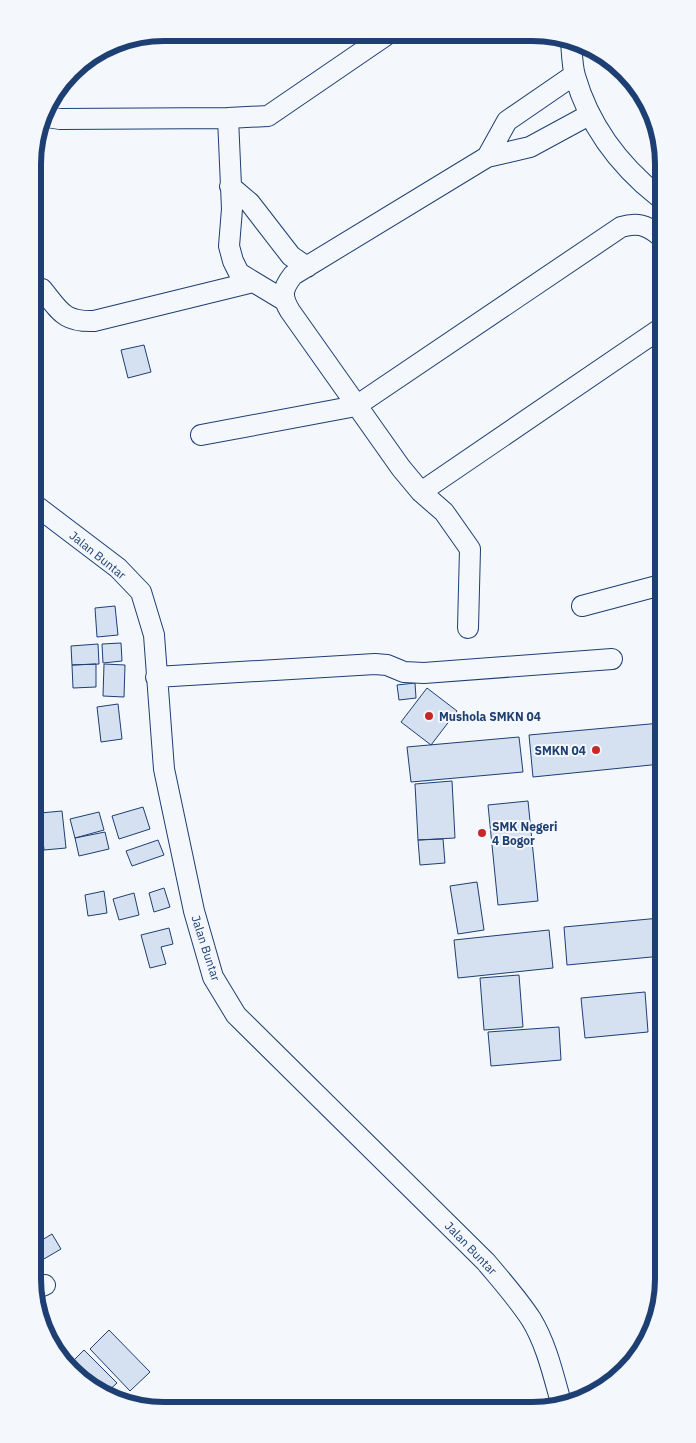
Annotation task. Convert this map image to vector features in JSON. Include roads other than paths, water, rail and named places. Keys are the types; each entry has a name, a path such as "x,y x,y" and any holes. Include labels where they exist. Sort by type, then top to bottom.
{"street":[{"path":"51,118 228,118 268,116 378,41"},
{"path":"572,48 574,74 589,115 620,162 655,194"},
{"path":"487,157 507,121 574,74"},
{"path":"282,299 283,287 294,275 487,157 530,147 589,115"},
{"path":"228,118 230,246 239,273 282,299 400,468 421,492 444,512 470,548 468,628"},
{"path":"230,186 250,203 291,256 307,266"},
{"path":"201,435 356,406 621,227 634,223 650,228 655,232"},
{"path":"42,288 63,315 76,322 94,321 253,282"},
{"path":"421,492 655,333"},
{"name":"Jalan Buntar","path":"42,510 118,568 141,592 154,635 164,770 194,911 213,977 236,1015 486,1262 506,1286 532,1320 545,1350 560,1399"},
{"path":"582,606 655,587"},
{"path":"156,677 375,664 388,665 404,672 424,672 612,659"}],"place":[{"name":"Mushola SMKN 04","path":"429,716"},
{"name":"SMKN 04","path":"596,750"},
{"name":"SMK Negeri 4 Bogor","path":"482,833"}]}
